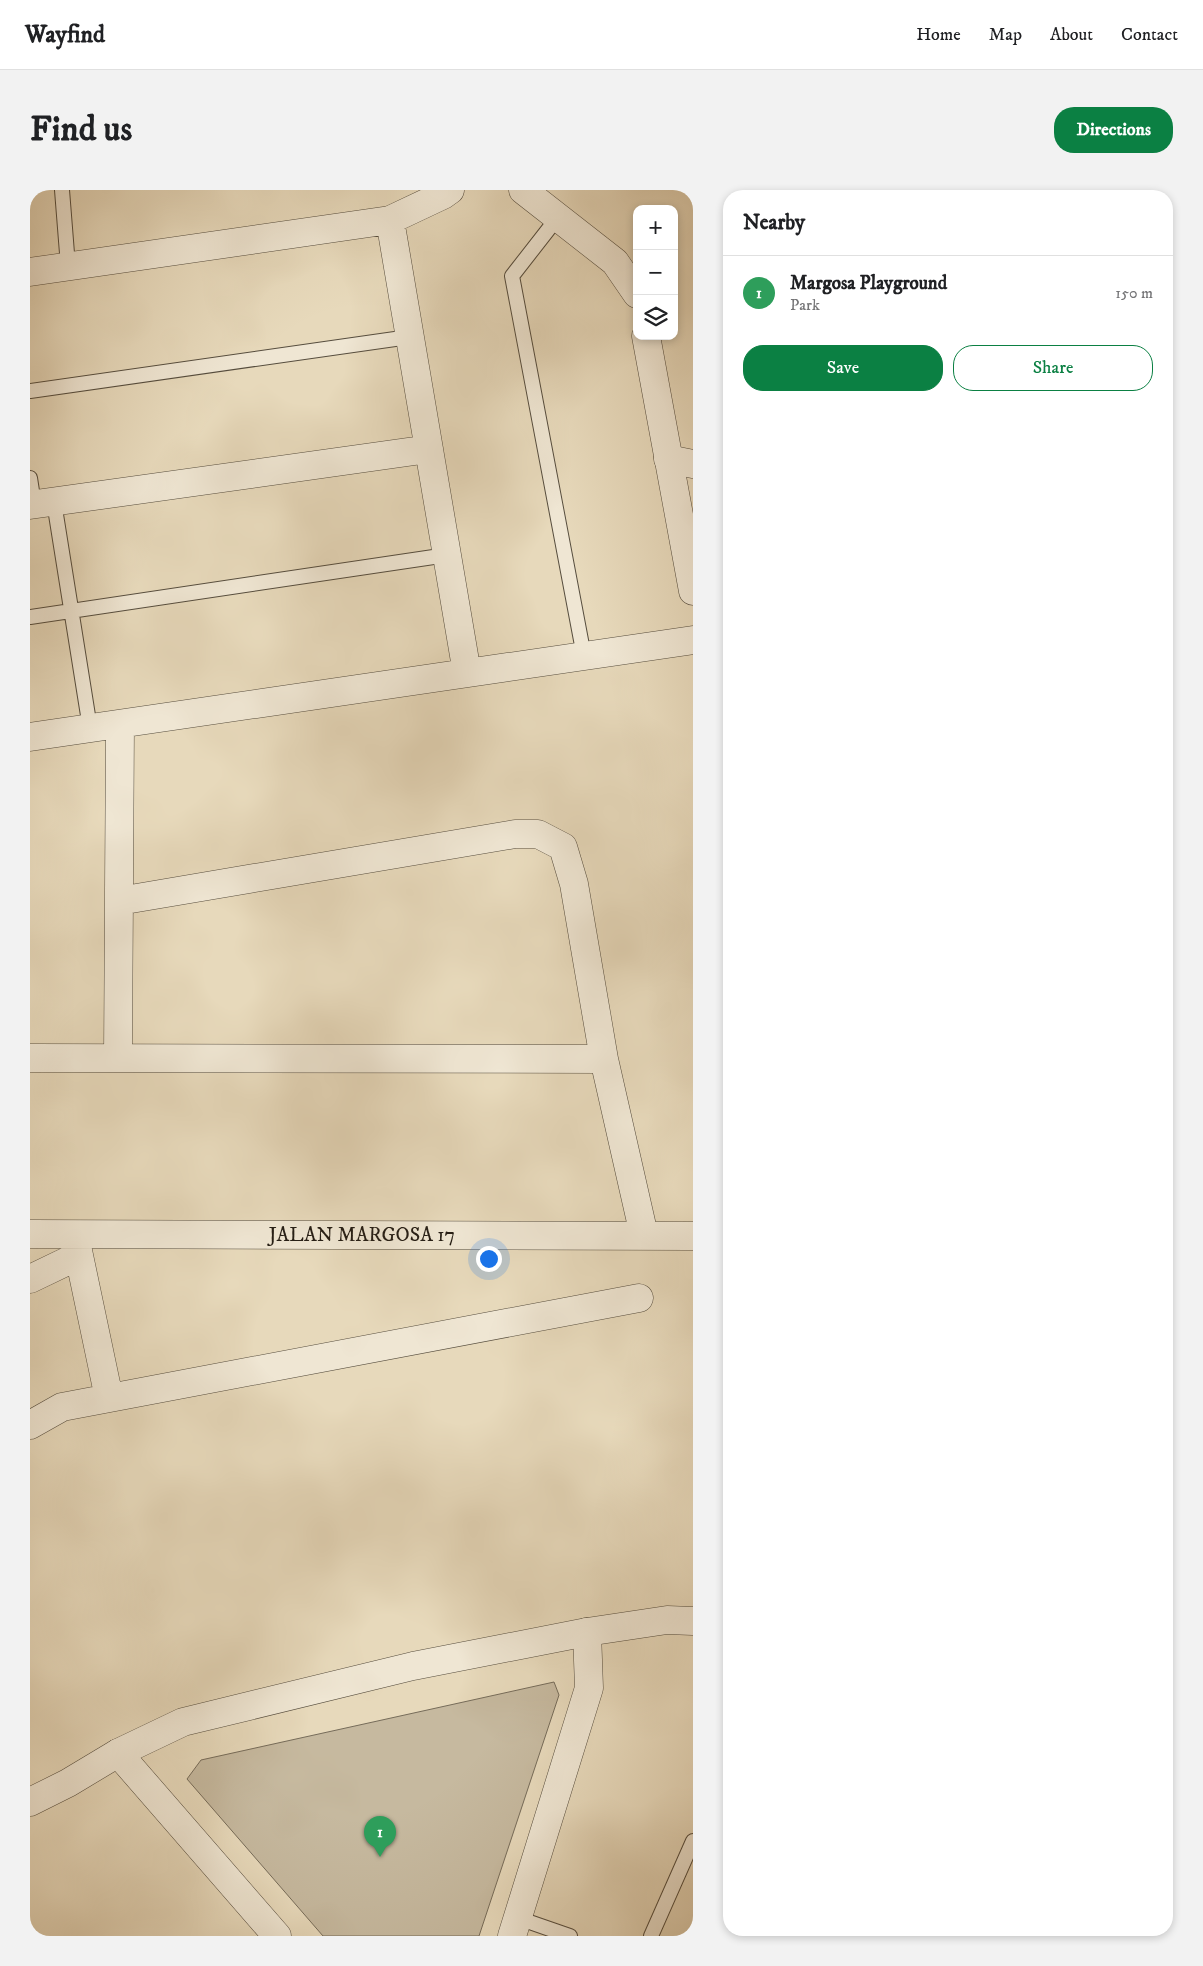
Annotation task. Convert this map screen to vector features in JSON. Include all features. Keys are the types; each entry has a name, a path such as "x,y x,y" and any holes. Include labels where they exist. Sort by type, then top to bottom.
{"street":[{"path":"30,272 390,220 442,196 450,190"},
{"path":"523,190 615,262 633,288"},
{"path":"390,220 467,673"},
{"path":"647,340 681,462 693,591"},
{"path":"39,504 429,449"},
{"path":"30,737 693,640"},
{"path":"118,1058 120,724"},
{"path":"119,901 515,834 538,834 563,847 574,884 604,1059 644,1235"},
{"path":"30,1058 604,1059"},
{"name":"JALAN MARGOSA 17","path":"30,1234 693,1236"},
{"path":"30,1279 77,1251 109,1398"},
{"path":"30,1425 62,1407 639,1298"},
{"path":"30,1802 68,1783 118,1753 182,1722 413,1666 587,1632 667,1620 693,1621"},
{"path":"515,1927 589,1688 587,1632"},
{"path":"118,1753 277,1936"}],"lane":[{"path":"62,190 68,266"},
{"path":"558,217 512,276 584,656"},
{"path":"30,391 410,338"},
{"path":"30,478 71,610 90,728"},
{"path":"30,616 447,555"},
{"path":"651,1936 693,1841"},
{"path":"515,1927 570,1936"}],"shaded area":[{"path":"554,1682 559,1695 479,1936 323,1936 187,1779 201,1760"}],"place":[{"name":"Margosa Playground","path":"380,1857"}]}
